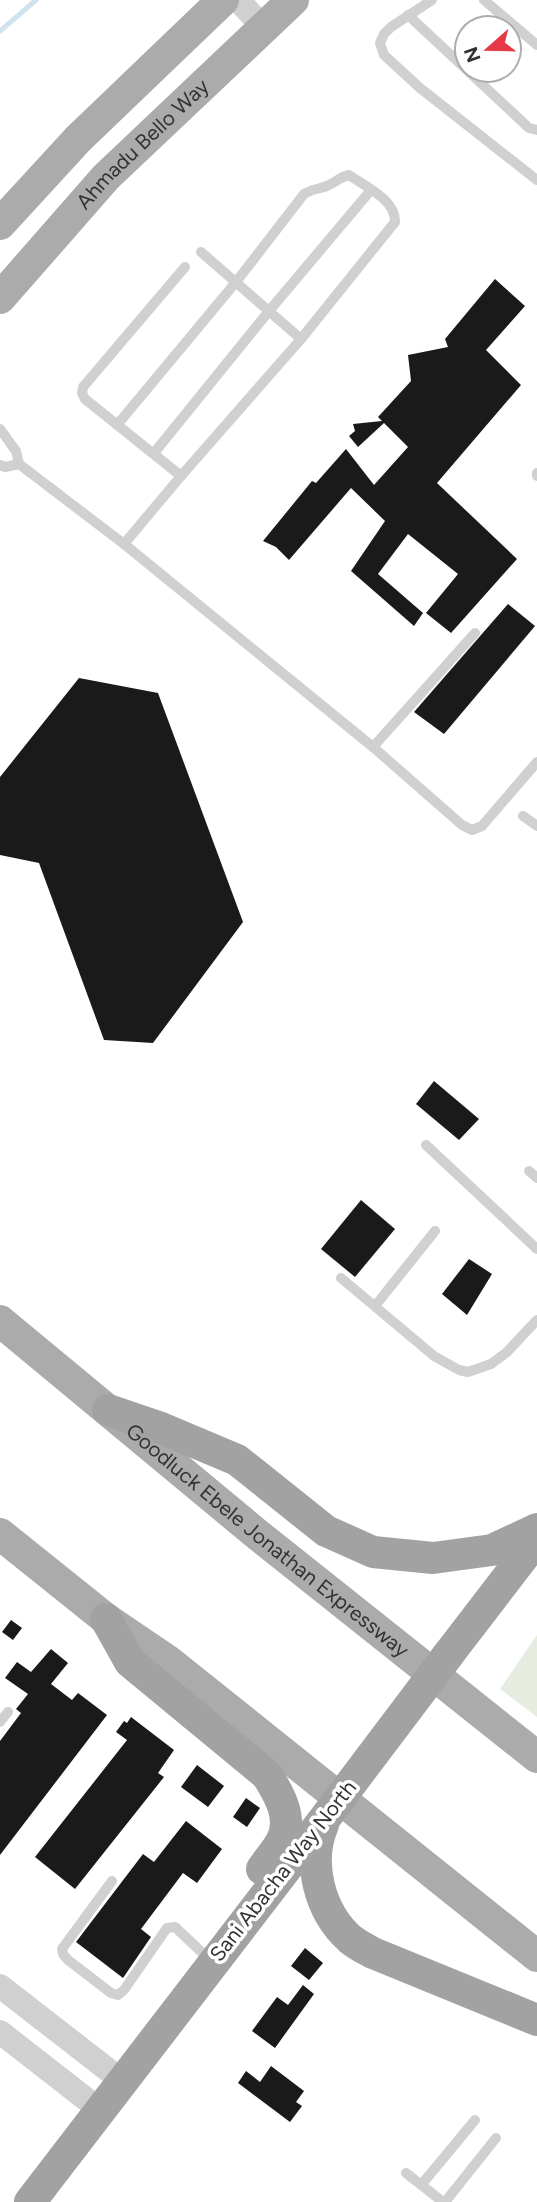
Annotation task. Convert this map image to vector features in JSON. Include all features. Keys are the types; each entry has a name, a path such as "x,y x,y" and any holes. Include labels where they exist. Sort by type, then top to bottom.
{"highway":[{"path":"108,1410 161,1428 237,1460 326,1531 373,1552 433,1558 492,1550 537,1529"},
{"name":"Sani Abacha Way North","path":"30,2202 537,1539"},
{"path":"106,1619 130,1662 267,1775 285,1810 283,1840 245,1892 213,1963"},
{"path":"328,1814 316,1841 315,1868 324,1900 351,1940 373,1954 537,2020"}],"main road":[{"path":"0,224 78,139 223,0"},
{"name":"Ahmadu Bello Way","path":"0,298 106,177 281,8"},
{"name":"Goodluck Ebele Jonathan Expressway","path":"0,1321 258,1535 537,1757"},
{"path":"0,1534 106,1619 168,1661 537,1956"}],"street":[{"path":"238,0 281,8"},
{"path":"0,1986 121,2080"},
{"path":"0,2032 100,2110"}],"lane":[{"path":"432,0 384,33 380,43 384,55 420,88 537,180"},
{"path":"484,0 537,44"},
{"path":"408,15 529,128 537,130"},
{"path":"117,425 236,282 304,194 312,188 326,186 349,175 391,206 396,214 395,222 301,339 124,544"},
{"path":"154,453 371,190"},
{"path":"201,252 301,339"},
{"path":"181,475 85,399 83,387 185,267"},
{"path":"0,429 16,451 19,464 124,544 373,747 462,825 472,830 482,826 537,762"},
{"path":"0,465 5,467 19,464"},
{"path":"373,747 475,633"},
{"path":"523,816 537,826"},
{"path":"426,1145 537,1249"},
{"path":"374,1306 435,1231"},
{"path":"341,1278 449,1366 468,1372 491,1364 507,1352 537,1320"},
{"path":"0,1722 8,1712"},
{"path":"112,1881 62,1949 68,1960 111,1993 118,1994 124,1990 167,1927 176,1927 213,1963"},
{"path":"422,2185 475,2120"},
{"path":"406,2173 444,2202 496,2138"}],"shaded area":[{"path":"537,1635 537,1717 500,1689"}],"building":[{"path":"495,279 525,306 486,350 521,385 437,483 517,559 451,633 426,613 458,574 408,534 378,574 423,613 414,626 351,571 385,521 351,488 289,560 276,547 263,541 312,481 316,483 346,449 374,485 408,447 384,423 358,447 349,436 355,431 353,424 382,421 378,417 411,381 408,355 448,347 445,339"},
{"path":"508,604 535,626 444,734 414,712"},
{"path":"79,678 158,693 243,922 153,1043 104,1040 39,863 0,855 0,777"},
{"path":"434,1081 479,1119 459,1140 416,1104"},
{"path":"361,1200 395,1229 355,1277 321,1249"},
{"path":"469,1259 492,1274 467,1315 442,1294"},
{"path":"11,1620 22,1628 13,1640 2,1632"},
{"path":"51,1649 68,1663 51,1684 72,1700 78,1693 107,1715 0,1855 0,1741 21,1713 16,1709 28,1694 5,1678 17,1662 31,1672"},
{"path":"131,1717 174,1750 158,1773 164,1777 75,1889 35,1857 127,1740 116,1732 124,1721 127,1723"},
{"path":"197,1765 224,1786 208,1807 181,1787"},
{"path":"246,1798 260,1808 247,1827 233,1817"},
{"path":"186,1821 222,1849 197,1883 183,1873 141,1929 151,1937 123,1978 76,1942 143,1854 154,1862"},
{"path":"305,1948 323,1963 309,1980 291,1966"},
{"path":"303,1985 314,1994 275,2048 252,2031 277,1997 288,2005"},
{"path":"271,2066 304,2091 296,2102 302,2106 290,2122 238,2083 246,2071 260,2082"}],"waterway":[{"path":"0,31 36,0"}]}
